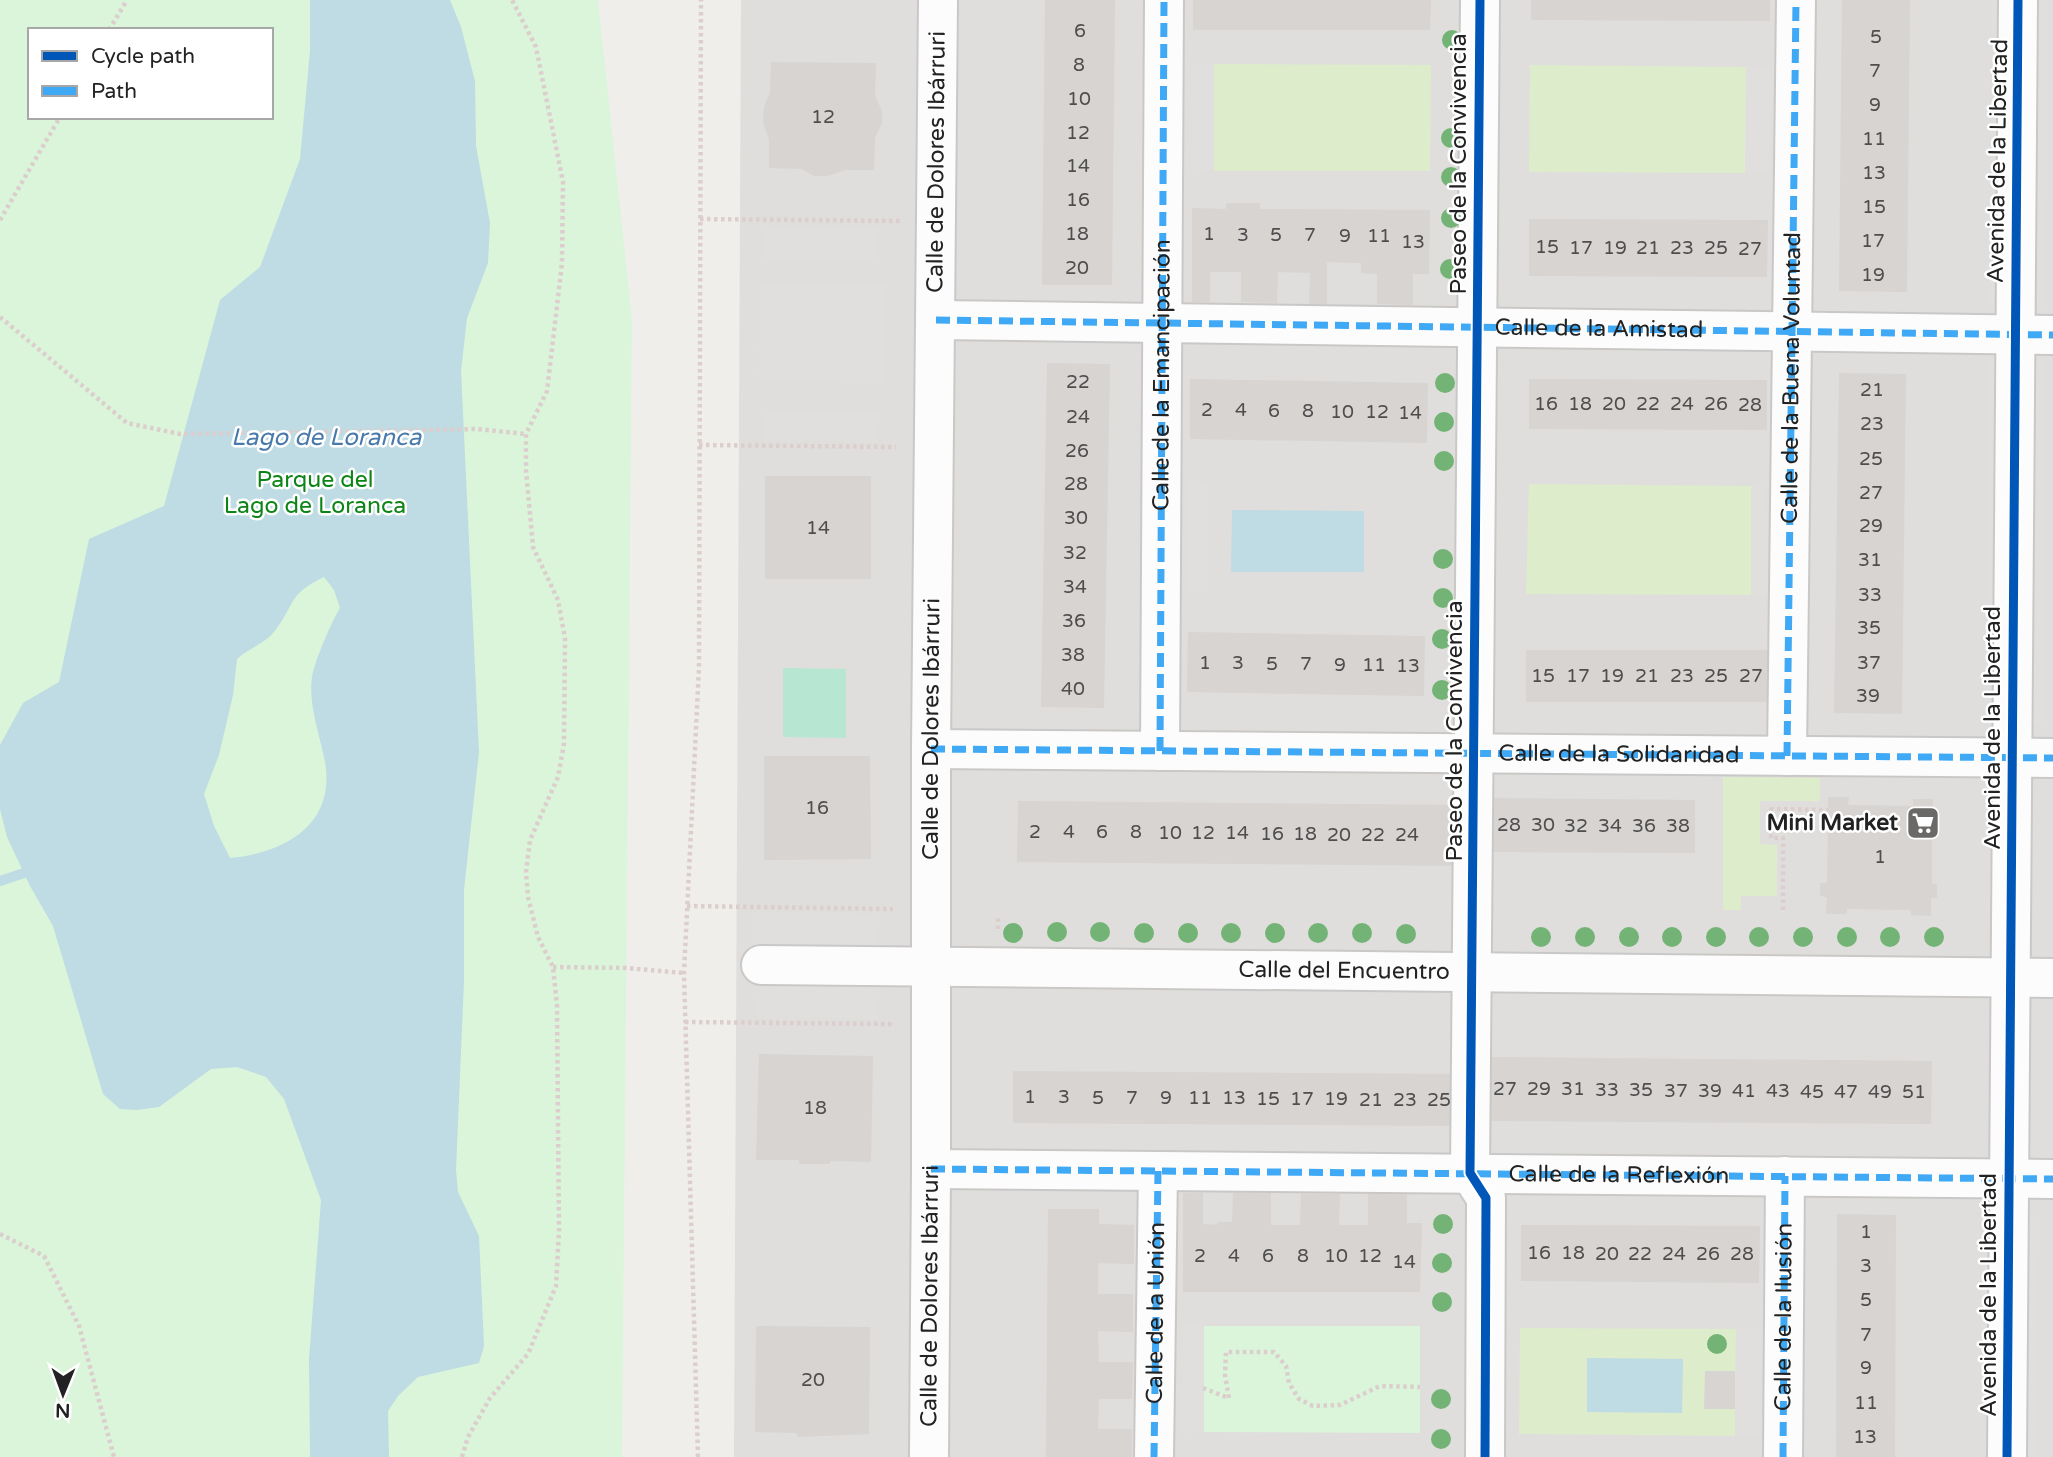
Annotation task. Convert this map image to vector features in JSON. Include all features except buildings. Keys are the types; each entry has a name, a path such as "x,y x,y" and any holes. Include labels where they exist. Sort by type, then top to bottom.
{"street":[{"name":"Calle de Dolores Ibárruri","path":"929,1457 931,749 938,0"},
{"name":"Calle de la Emancipación","path":"1160,751 1164,0"},
{"name":"Paseo de la Convivencia","path":"1480,0 1470,1173 1486,1198 1485,1457"},
{"name":"Calle de la Buena Voluntad","path":"1787,756 1796,0"},
{"name":"Avenida de la Libertad","path":"2007,1457 2018,0"},
{"name":"Calle de la Amistad","path":"936,320 2053,335"},
{"name":"Calle de la Solidaridad","path":"931,749 2053,758"},
{"name":"Calle del Encuentro","path":"761,965 2053,978"},
{"name":"Calle de la Reflexión","path":"931,1169 2053,1179"},
{"name":"Calle de la Unión","path":"1154,1457 1158,1171"},
{"name":"Calle de la Ilusión","path":"1783,1457 1785,1176"}],"path":[{"path":"110,28 127,0"},
{"path":"462,1457 468,1437 490,1398 528,1354 556,1286 558,1231 557,1006 553,967 538,937 528,897 526,872 530,840 558,777 564,744 565,638 558,600 533,547 526,470 526,434 547,391 562,263 563,182 537,47 512,0"},
{"path":"698,1457 684,972 699,667 701,0"},
{"path":"0,220 59,119"},
{"path":"700,219 908,221"},
{"path":"0,317 127,423 180,434 477,429 526,434"},
{"path":"699,445 897,447"},
{"path":"1783,910 1783,838 1771,838 1771,809 1828,810"},
{"path":"687,906 894,909"},
{"path":"553,967 684,972"},
{"path":"685,1022 894,1024"},
{"path":"0,1234 44,1256 79,1326 114,1457"},
{"path":"1203,1388 1229,1398 1225,1375 1226,1352 1247,1351 1274,1352 1286,1366 1289,1383 1299,1399 1313,1406 1340,1405 1380,1386 1420,1387"}],"shaded area":[{"path":"741,0 2053,0 2053,1457 734,1457"},
{"path":"1992,0 2002,0 1999,305 1989,305"},
{"path":"2037,0 2048,0 2046,306 2035,305"},
{"path":"1193,64 1214,64 1214,171 1193,170"},
{"path":"1746,67 1770,67 1769,174 1745,173"},
{"path":"766,228 878,229 878,259 765,258"},
{"path":"760,284 886,285 885,383 759,381"},
{"path":"1988,359 1999,359 1996,724 1986,724"},
{"path":"2034,359 2045,360 2042,724 2032,724"},
{"path":"766,410 879,411 878,442 766,440"},
{"path":"1189,481 1208,482 1207,591 1188,591"},
{"path":"1766,485 1769,595 1751,595 1751,486"},
{"path":"759,913 879,914 878,952 759,950"},
{"path":"759,980 879,981 878,1019 758,1018"},
{"path":"1982,1215 1992,1215 1990,1457 1980,1457"},
{"path":"2028,1216 2039,1216 2037,1457 2026,1457"},
{"path":"1183,1326 1204,1326 1204,1432 1182,1433"},
{"path":"1736,1329 1759,1329 1759,1436 1735,1436"}],"green space":[{"name":"Parque del Lago de Loranca","path":"0,0 598,0 632,320 622,1457 0,1457"},
{"path":"1214,64 1431,65 1430,171 1214,171"},
{"path":"1530,65 1746,67 1745,173 1529,172"},
{"path":"1529,484 1751,486 1751,595 1526,594"},
{"path":"783,668 846,669 846,738 783,737"},
{"path":"1723,777 1820,778 1820,801 1760,801 1760,844 1777,845 1777,896 1741,896 1741,910 1723,910"},
{"path":"1204,1326 1420,1326 1420,1433 1204,1432"},
{"path":"1520,1328 1736,1329 1735,1436 1519,1434"}],"water":[{"name":"Lago de Loranca","path":"310,0 450,0 461,27 475,81 476,146 490,223 488,263 467,318 461,371 479,752 464,890 464,981 456,1170 458,1192 479,1236 484,1346 479,1363 418,1377 398,1396 388,1411 389,1457 310,1457 309,1359 321,1200 284,1099 266,1077 237,1067 211,1069 159,1107 120,1109 103,1094 53,926 7,837 0,809 0,745 23,703 59,682 89,539 164,506 220,300 260,267 300,159 310,51","holes":["324,577 334,590 340,608 320,652 311,688 325,762 326,784 322,803 314,819 302,832 287,842 269,850 230,858 214,826 204,794 219,755 233,695 237,659 270,636 303,589"]},
{"path":"1232,510 1364,511 1364,572 1231,572"},
{"path":"1587,1358 1683,1359 1682,1413 1587,1412"}],"waterway":[{"path":"0,881 24,873"}],"marked path":[{"path":"1160,751 1164,0"},
{"path":"1787,756 1796,0"},
{"path":"936,320 2053,335"},
{"path":"931,749 2053,758"},
{"path":"931,1169 2053,1179"},
{"path":"1154,1457 1158,1171"},
{"path":"1783,1457 1785,1176"}],"cycle path":[{"path":"1480,0 1470,1173 1486,1198 1485,1457"},
{"path":"2007,1457 2018,0"}],"place":[{"name":"Mini Market","path":"1923,823"}]}
